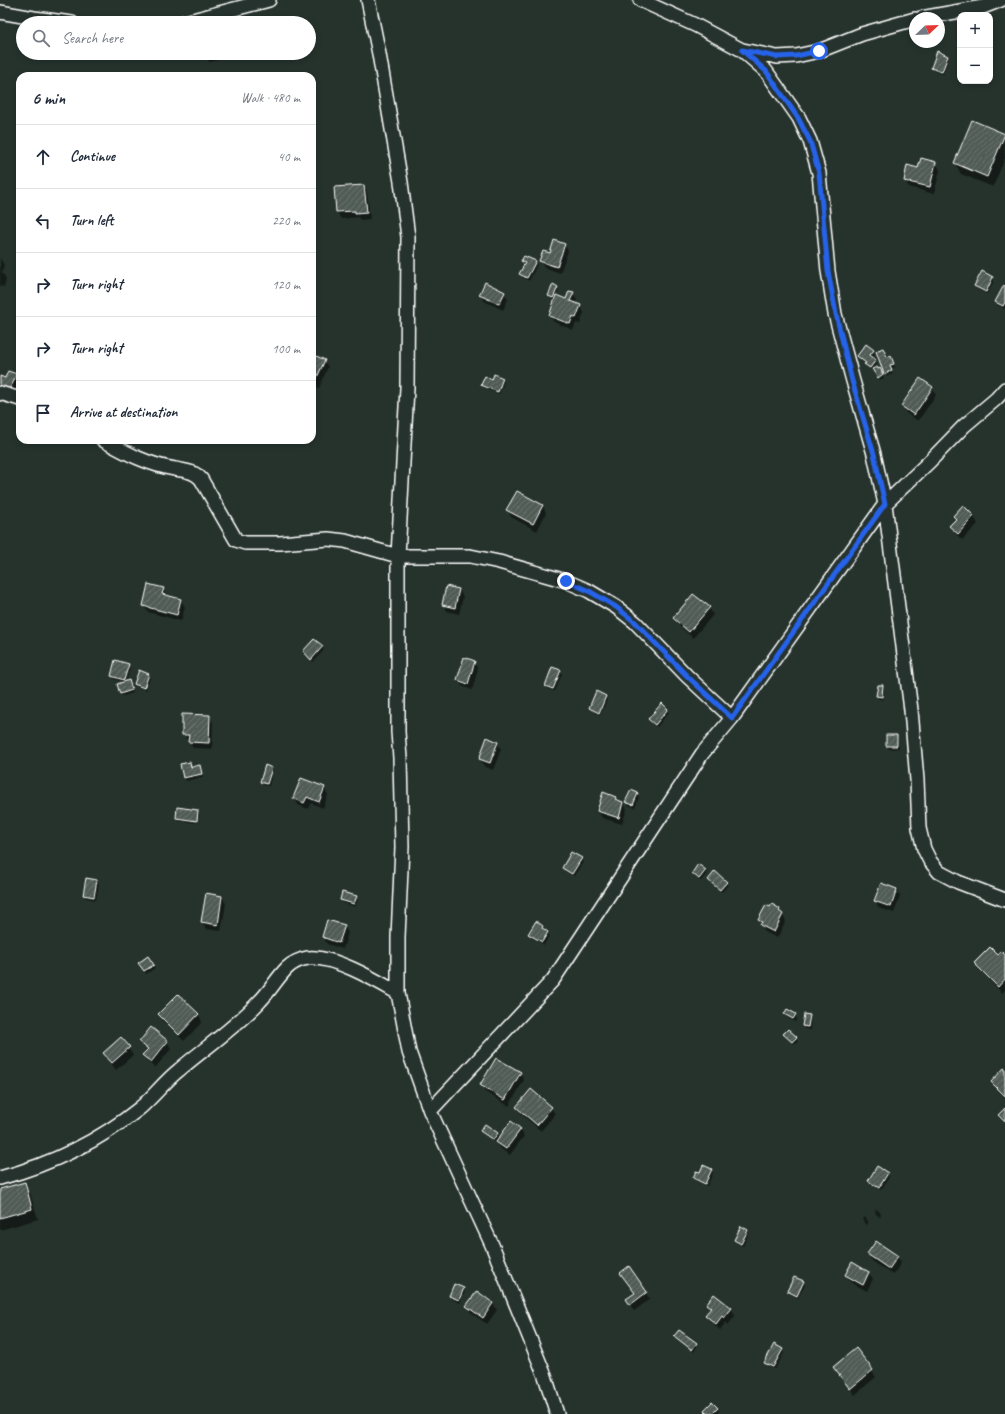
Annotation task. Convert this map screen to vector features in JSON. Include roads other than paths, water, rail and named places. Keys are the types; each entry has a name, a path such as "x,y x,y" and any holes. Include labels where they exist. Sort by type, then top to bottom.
{"street":[{"path":"208,16 269,0"},
{"path":"368,0 401,182 408,237 407,388 398,556 398,732 402,847 398,937 398,993 409,1052 430,1111 492,1246 545,1376 557,1414"},
{"path":"640,0 694,25 742,50 766,71 798,118 810,141 819,173 828,271 836,314 852,381 874,454 885,504 911,710 919,828 924,849 930,861 939,872 958,882 1005,900"},
{"path":"945,14 983,7 1001,0"},
{"path":"0,12 23,16"},
{"path":"742,50 777,57 796,56 819,51 862,34 909,21"},
{"path":"430,1111 553,980 702,754 732,718 885,504 964,426 996,399 1005,389"},
{"path":"0,393 16,398"},
{"path":"110,444 138,459 153,465 196,473 236,540 245,543 280,543 328,539 345,541 398,556 470,556 535,571 566,581 589,591 616,607 635,622 687,676 732,718"},
{"path":"0,1178 24,1171 65,1155 88,1143 122,1121 141,1107 177,1071 261,1001 287,968 295,962 309,958 326,960 357,970 398,993"}]}
